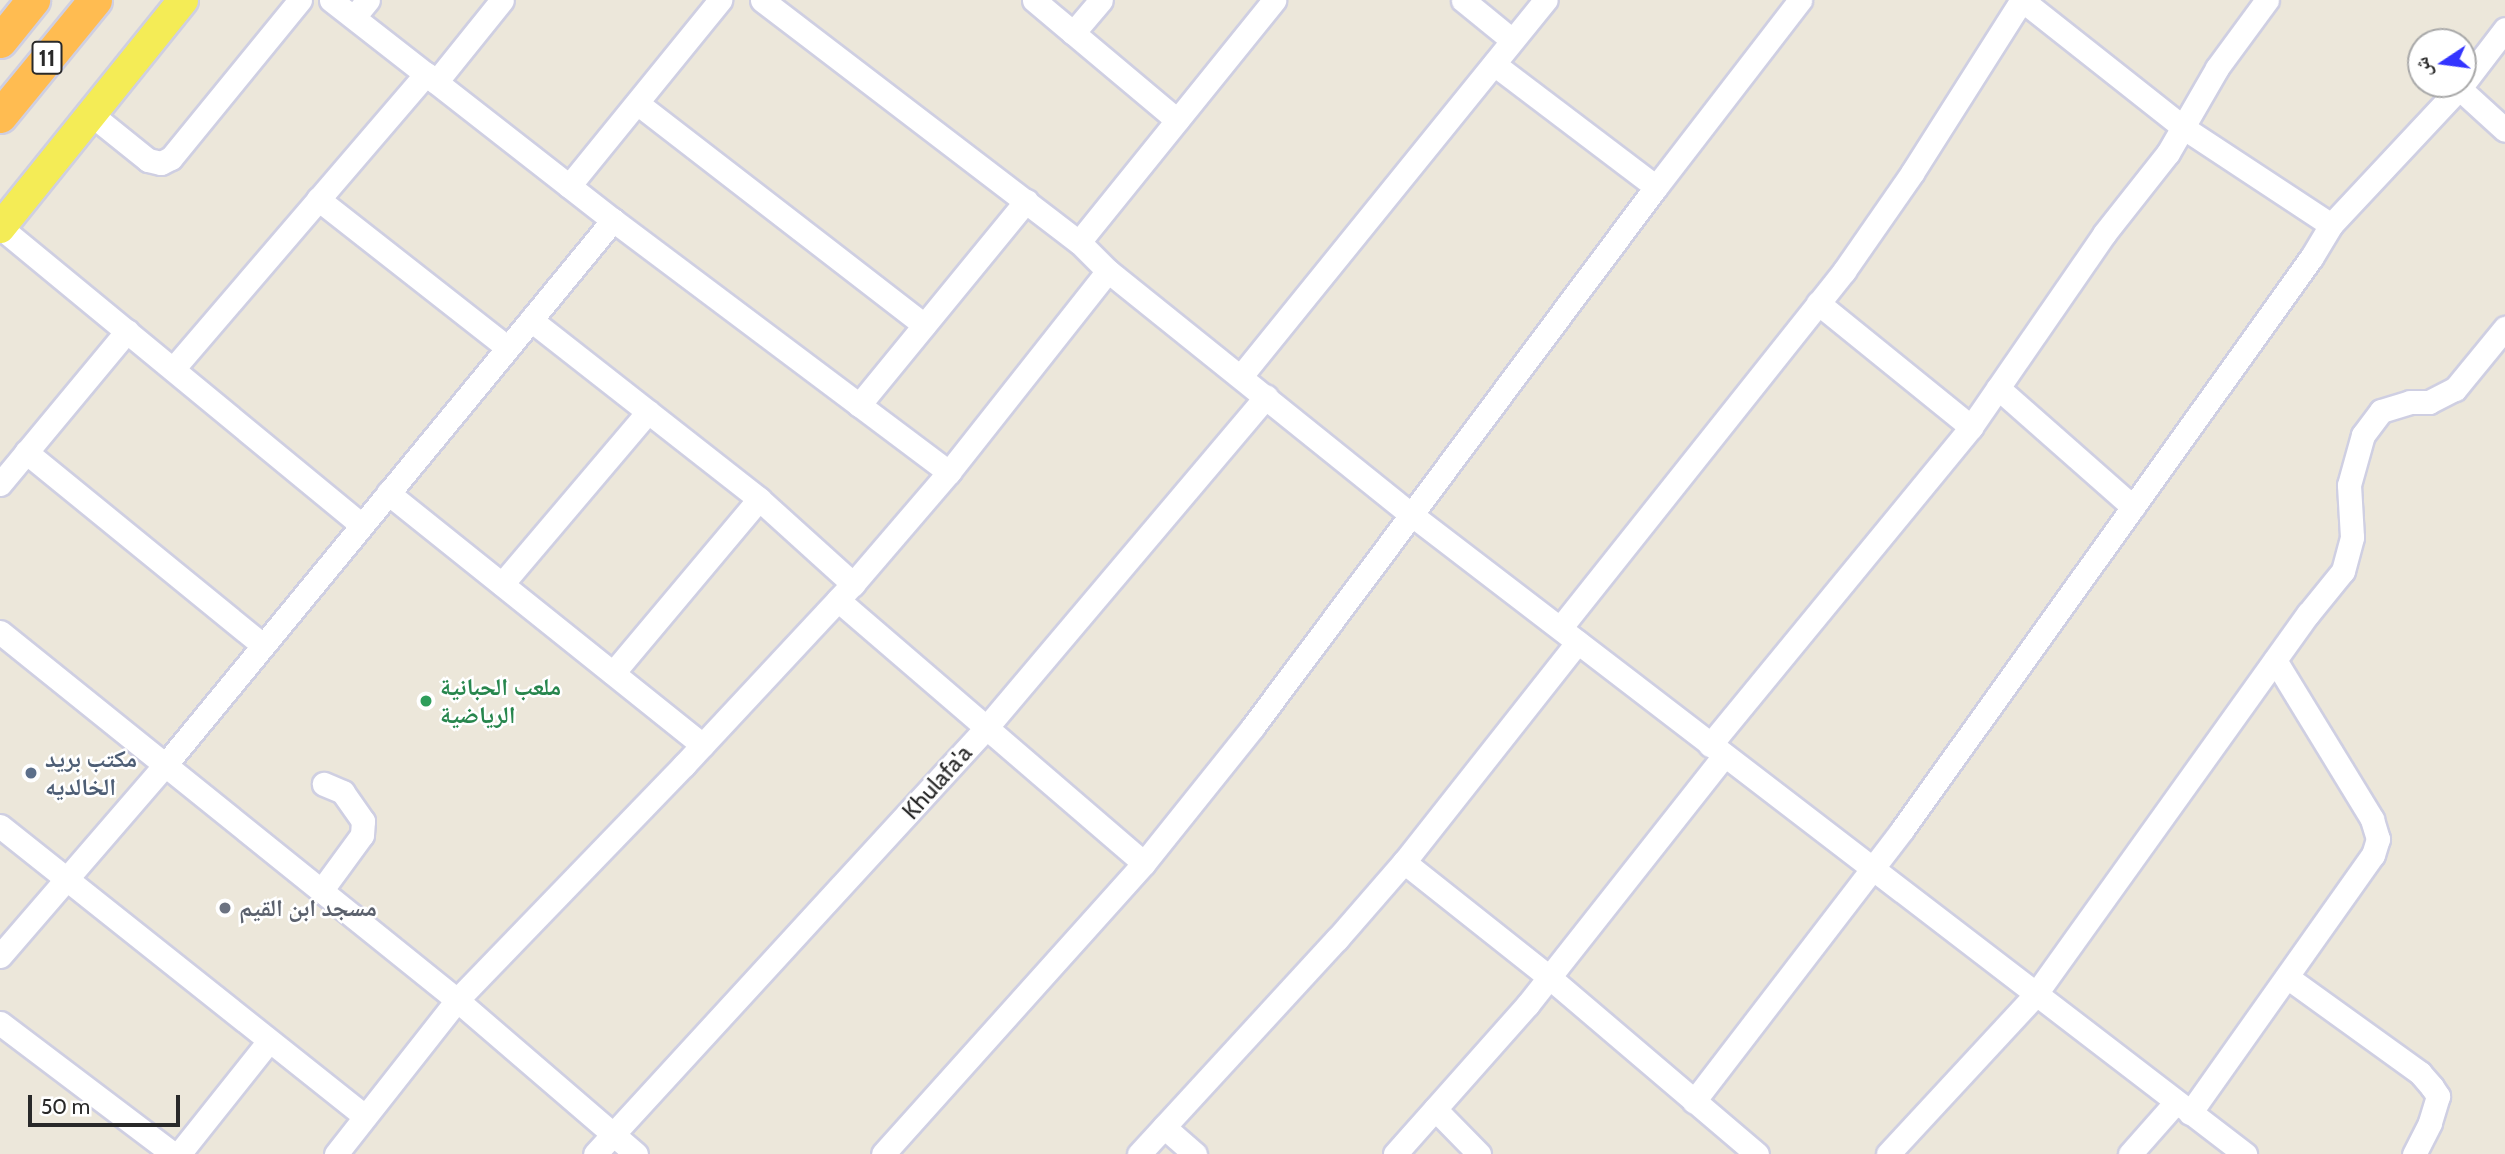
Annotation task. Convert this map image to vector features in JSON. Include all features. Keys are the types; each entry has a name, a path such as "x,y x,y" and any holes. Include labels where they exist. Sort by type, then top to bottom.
{"highway":[{"name":"11","path":"0,41 33,0"},
{"name":"11","path":"0,116 94,0"}],"main road":[{"path":"0,228 183,0"}],"street":[{"path":"92,115 148,160 161,163 171,158 300,0"},
{"path":"331,0 361,9 431,78 613,220 950,472"},
{"path":"173,369 318,200 502,0"},
{"path":"569,186 720,0"},
{"path":"762,0 1079,242 1108,271 1412,515 2245,1154"},
{"path":"1034,0 1177,120"},
{"path":"1073,33 1101,0"},
{"path":"1079,242 1274,0"},
{"path":"1463,0 1512,40"},
{"path":"1241,376 1545,0"},
{"path":"883,1154 1144,863 1252,728 1656,187 1800,0"},
{"path":"1139,1154 1337,939 1404,862 1912,173 2022,0 2184,128 2331,225"},
{"path":"1395,1154 1549,977 1717,750 1970,427 2104,234 2184,128 2211,77 2267,0"},
{"path":"2477,65 2505,29"},
{"path":"1493,64 1656,187"},
{"path":"1695,1101 1873,868 2331,225 2450,98"},
{"path":"2474,98 2505,130"},
{"path":"637,103 924,325"},
{"path":"318,200 508,348"},
{"path":"859,405 1026,201"},
{"path":"0,956 166,764 613,220"},
{"path":"0,228 361,525"},
{"path":"335,1154 457,1000 846,592 950,472 1108,271"},
{"path":"1818,303 1970,427"},
{"path":"531,320 759,499 846,592 986,728 1144,863"},
{"path":"1888,1154 2035,995 2274,660 2343,571 2352,537 2349,485 2362,435 2381,411 2410,402 2429,402 2455,388 2505,328"},
{"path":"0,484 127,331"},
{"path":"1998,388 2133,506"},
{"name":"Khulafa'a","path":"595,1154 986,728 1266,397"},
{"path":"502,584 648,412"},
{"path":"26,452 263,645"},
{"path":"388,494 703,745"},
{"path":"613,673 759,499"},
{"path":"0,632 457,1000 636,1154"},
{"path":"2130,1154 2183,1107 2287,977 2373,855 2378,839 2372,819 2274,660"},
{"path":"321,891 362,835 363,821 343,792 324,784"},
{"path":"0,825 364,1116"},
{"path":"1404,862 1549,977 1757,1154"},
{"path":"2287,977 2420,1073 2432,1087 2438,1096 2430,1123 2414,1154"},
{"path":"0,1023 173,1154"},
{"path":"179,1154 269,1041"},
{"path":"1436,1109 1479,1154"},
{"path":"1164,1127 1195,1154"}],"place":[{"name":"ملعب الحبانية الرياضية","path":"426,701"},
{"name":"مكتب بريد الخالديه","path":"31,773"},
{"name":"مسجد ابن القيم","path":"225,908"}]}
